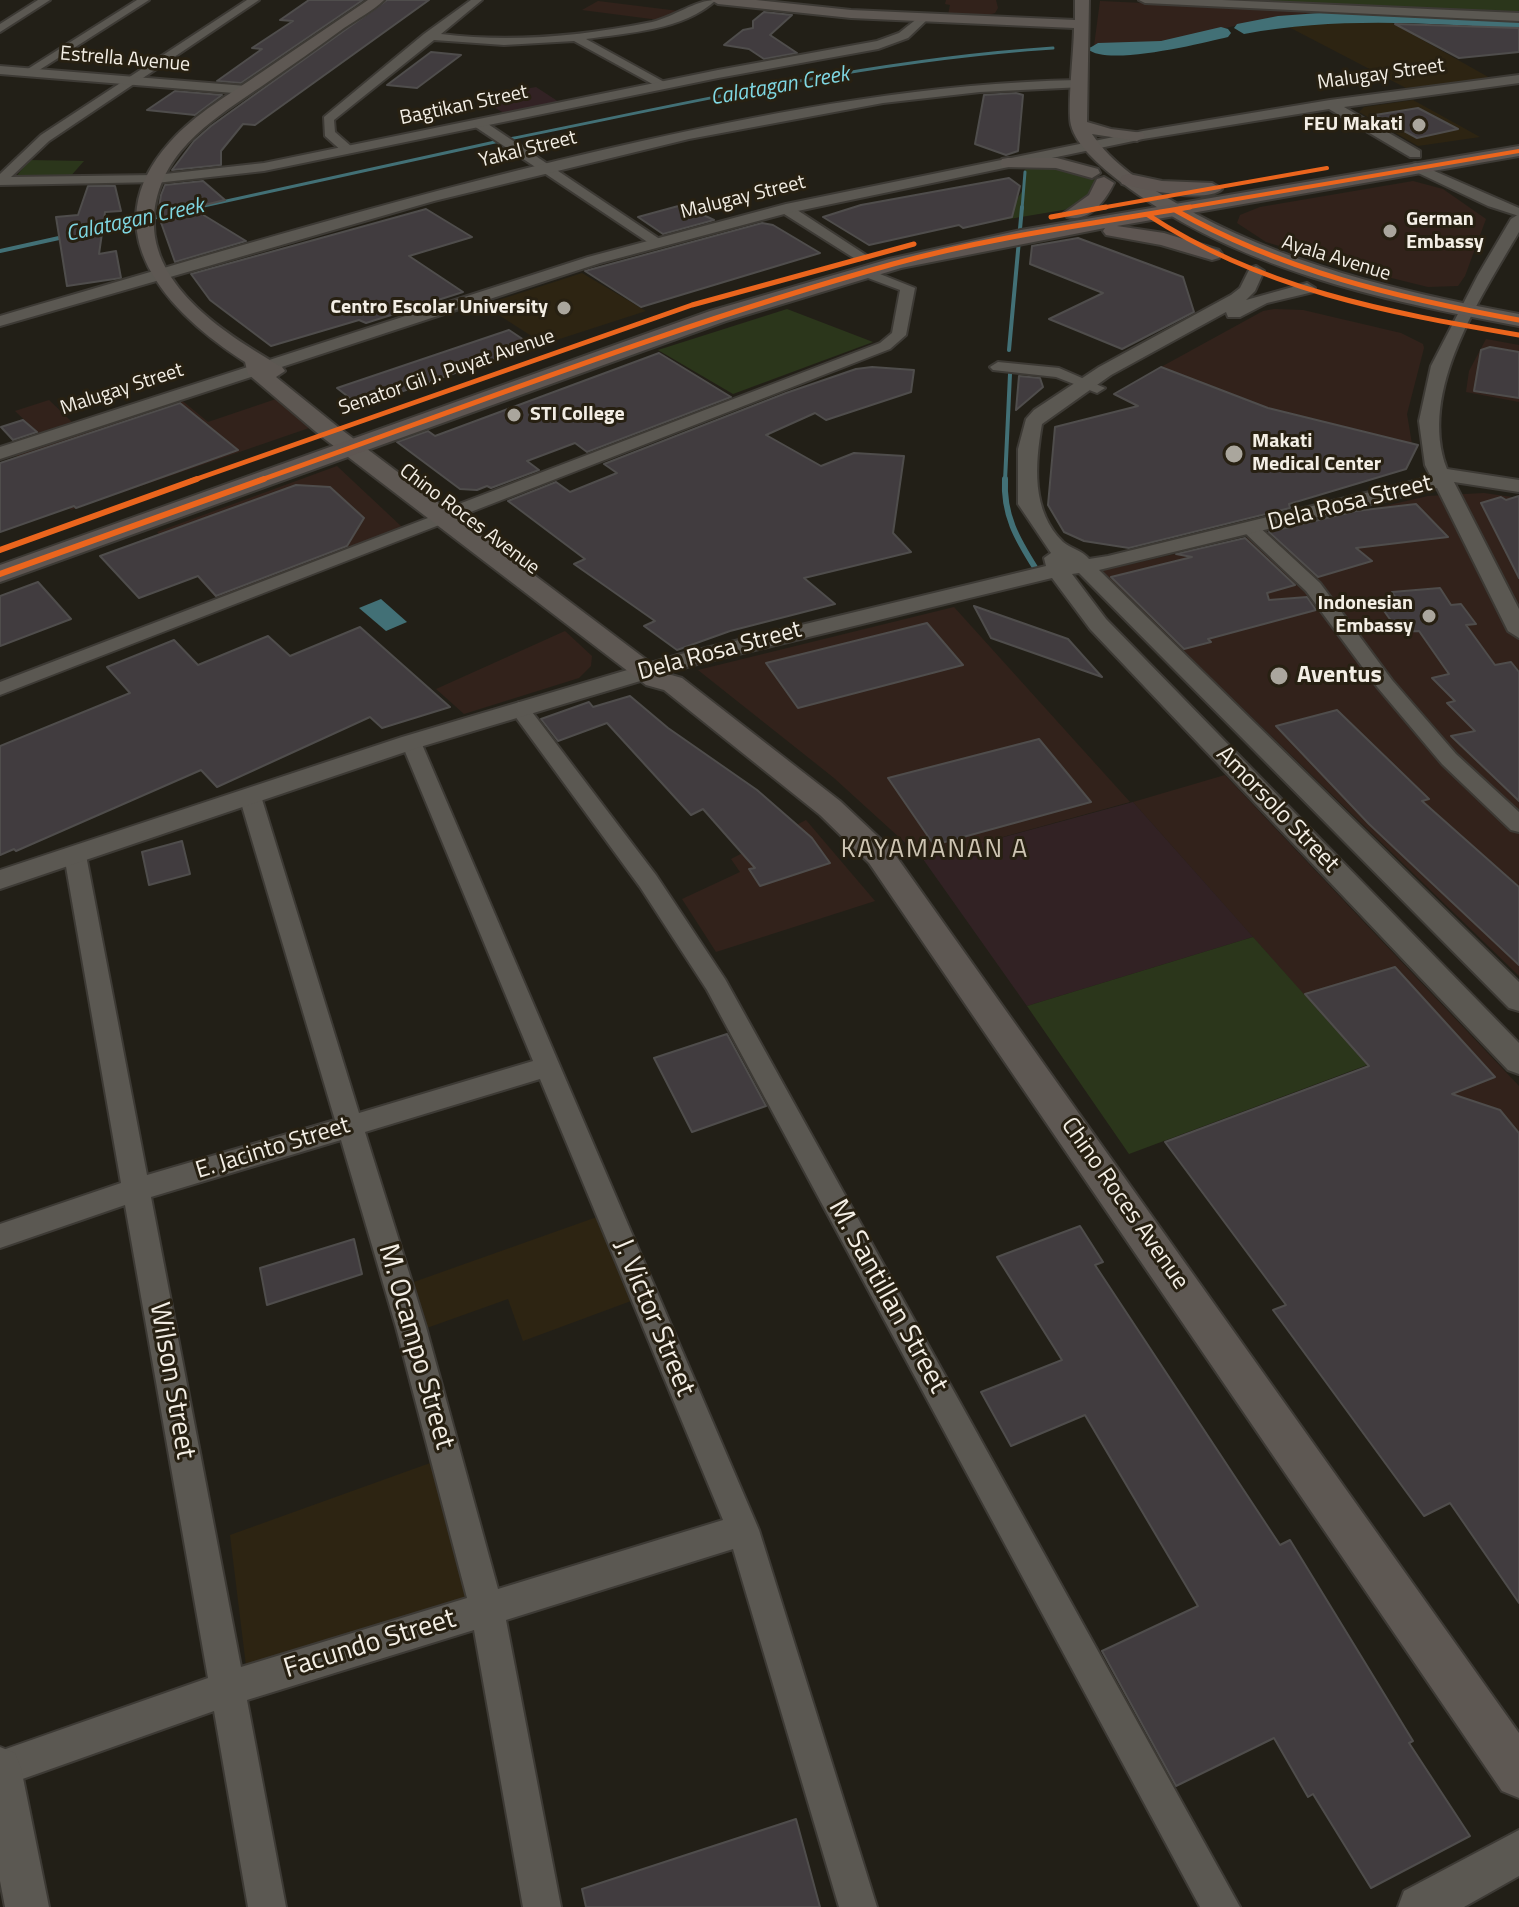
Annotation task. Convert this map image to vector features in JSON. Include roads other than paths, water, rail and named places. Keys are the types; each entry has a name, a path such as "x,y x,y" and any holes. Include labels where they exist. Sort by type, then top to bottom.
{"main road":[{"name":"Chino Roces Avenue","path":"377,0 185,136 163,162 145,219 149,252 154,265 197,317 449,514 661,674 830,808 880,856 1519,1774"},
{"path":"718,0 1058,33 1080,24"},
{"path":"1082,0 1079,125 1101,172"},
{"path":"1059,104 1060,77"},
{"path":"1079,125 1131,138"},
{"path":"1060,135 1069,151 1145,205"},
{"path":"1074,213 1097,198 1101,172 1113,147 1131,138"},
{"name":"Senator Gil J. Puyat Avenue","path":"0,550 718,316 864,265 1074,213 1222,195 1519,138"},
{"name":"Senator Gil J. Puyat Avenue","path":"1415,160 1445,163 1519,151"},
{"path":"1008,163 1057,163 1162,187 1222,195 1213,220 1214,244 1137,234 1051,231"},
{"path":"1129,180 1145,205"},
{"name":"Senator Gil J. Puyat Avenue","path":"864,265 1051,231 1145,205 1175,210 1222,195"},
{"name":"Ayala Avenue","path":"1145,205 1256,271 1307,288 1477,320 1519,320"},
{"name":"Ayala Avenue","path":"1175,210 1214,244 1519,335"},
{"name":"Senator Gil J. Puyat Avenue","path":"0,574 348,436"}],"street":[{"path":"0,29 45,0"},
{"path":"29,72 144,0"},
{"path":"0,181 45,138 254,0"},
{"path":"348,150 329,133 328,119 428,36 477,0"},
{"path":"428,36 500,44 578,39 671,22 690,15 711,0"},
{"path":"1145,0 1519,17"},
{"name":"Bagtikan Street","path":"0,181 156,179 239,172 662,85 890,42 914,28 923,18"},
{"path":"578,39 662,85"},
{"name":"Estrella Avenue","path":"0,70 246,90"},
{"name":"Yakal Street","path":"0,321 542,169 862,101 1060,77 1078,84"},
{"name":"Malugay Street","path":"0,453 258,366 657,242 786,209 1131,138 1330,104 1519,79"},
{"path":"1330,104 1440,176 1488,203 1515,224 1477,320 1440,366 1428,421 1432,455 1519,631"},
{"path":"478,123 542,169 657,242"},
{"path":"1445,163 1453,174 1519,209"},
{"path":"1488,203 1519,209"},
{"path":"0,689 885,346 899,335 908,288 864,265 786,209"},
{"path":"1508,273 1519,252"},
{"name":"Amorsolo Street","path":"1256,271 1247,291 1237,299 1096,381 1030,439 1028,504 1066,561 1098,624 1519,1062"},
{"name":"Amorsolo Street","path":"1096,381 1137,364 1261,299 1307,288"},
{"path":"998,367 1059,373 1096,381"},
{"path":"1445,476 1445,422 1457,375"},
{"name":"Dela Rosa Street","path":"0,880 519,708 661,674 1020,577 1066,561 1408,477 1445,476 1519,486"},
{"name":"Dela Rosa Street","path":"1066,561 1250,528 1445,476"},
{"path":"1250,528 1313,587 1385,684 1449,759 1519,825"},
{"name":"Amorsolo Street","path":"1066,561 1519,1000"},
{"name":"M. Santillan Street","path":"519,708 648,881 716,985 1221,1907"},
{"name":"J. Victor Street","path":"411,742 743,1530 858,1907"},
{"name":"M. Ocampo Street","path":"250,796 411,1327 487,1609 542,1907"},
{"name":"Wilson Street","path":"75,855 267,1907"},
{"name":"E. Jacinto Street","path":"0,1236 136,1190 548,1067"},
{"name":"Facundo Street","path":"0,1768 227,1689 743,1530"},
{"path":"0,1768 27,1907"},
{"path":"1420,1907 1519,1852"}],"water":[{"path":"381,599 407,622 386,631 359,608"}],"waterway":[{"name":"Calatagan Creek","path":"1244,28 1347,16 1519,23"},
{"name":"Calatagan Creek","path":"1098,49 1161,47 1221,33"},
{"name":"Calatagan Creek","path":"509,139 848,73 916,62 1053,48"},
{"name":"Calatagan Creek","path":"1084,49 1098,49"},
{"name":"Calatagan Creek","path":"197,207 504,140"},
{"path":"1022,209 1025,172"},
{"name":"Calatagan Creek","path":"186,210 197,207"},
{"name":"Calatagan Creek","path":"190,209 197,207"},
{"path":"1009,350 1022,207"},
{"name":"Calatagan Creek","path":"96,230 166,215"},
{"name":"Calatagan Creek","path":"0,251 68,236"},
{"path":"1005,481 1010,374"},
{"path":"1005,481 1009,515 1036,569"}],"place":[{"name":"FEU Makati","path":"1419,125"},
{"name":"German Embassy","path":"1390,231"},
{"name":"Centro Escolar University","path":"564,308"},
{"name":"STI College","path":"514,415"},
{"name":"Makati Medical Center","path":"1234,454"},
{"name":"Indonesian Embassy","path":"1429,616"},
{"name":"Aventus","path":"1279,676"}],"district":[{"name":"KAYAMANAN A","path":"935,851"}]}
